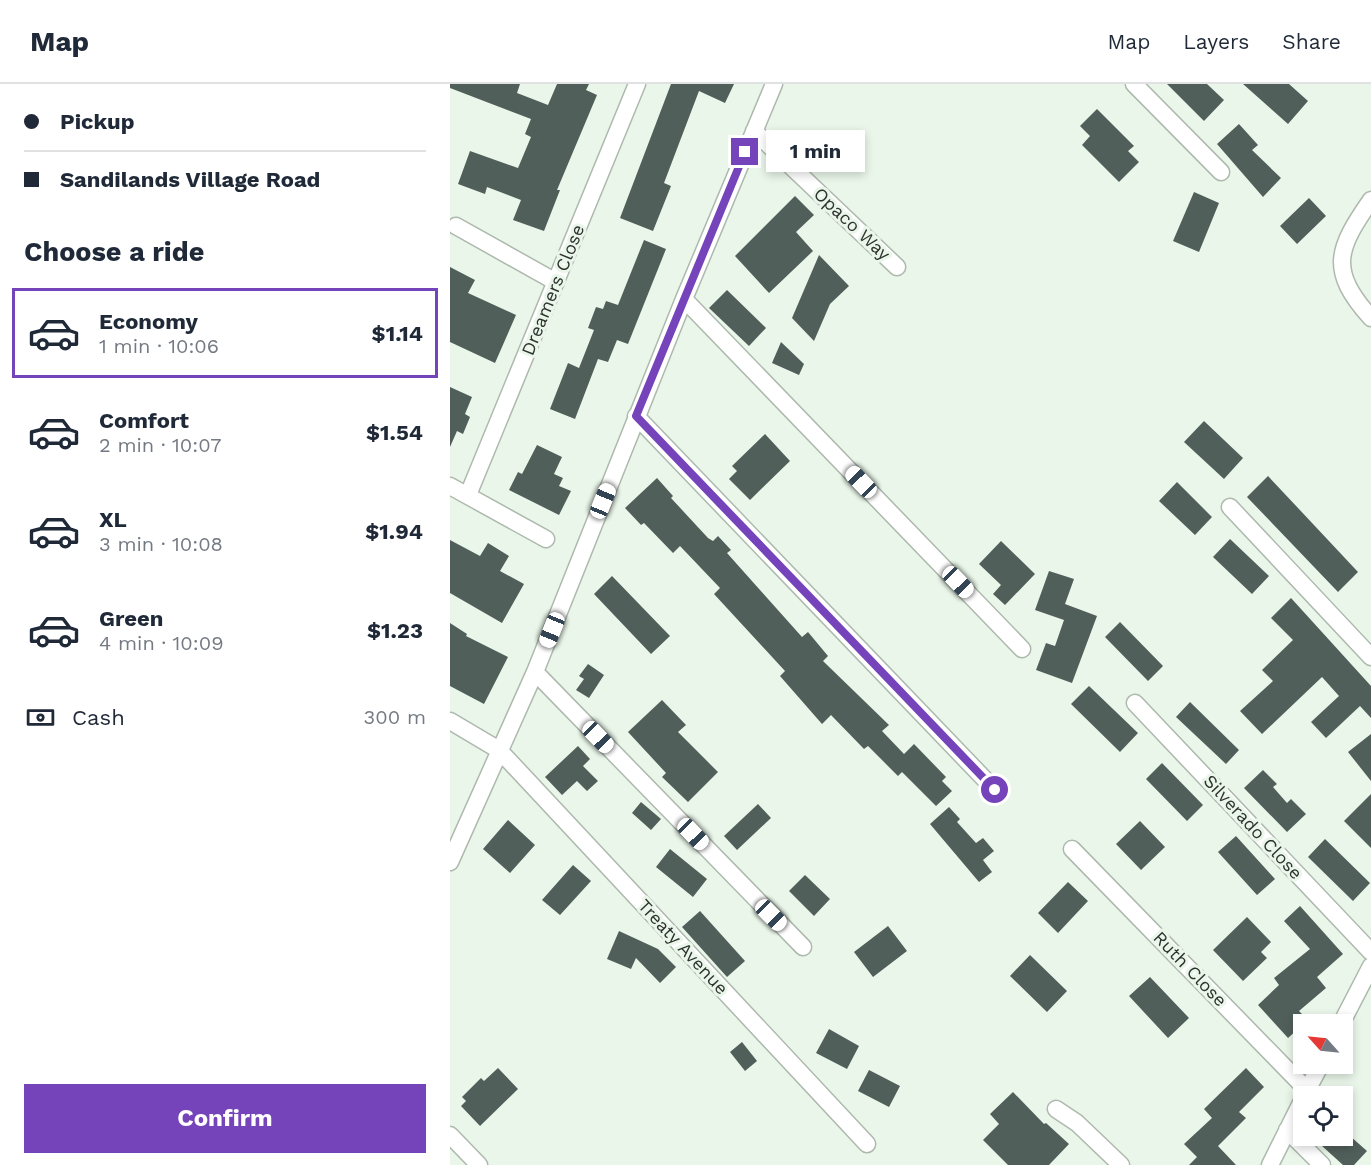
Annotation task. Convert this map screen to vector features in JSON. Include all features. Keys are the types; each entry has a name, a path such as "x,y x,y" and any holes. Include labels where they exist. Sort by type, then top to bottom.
{"street":[{"name":"Dreamers Close","path":"468,495 638,84"},
{"path":"450,862 535,672 636,416 774,84"},
{"path":"1134,84 1221,172"},
{"name":"Opaco Way","path":"754,131 897,267"},
{"path":"1371,200 1351,229 1340,261 1346,286 1371,318"},
{"path":"456,225 556,282"},
{"path":"684,298 1022,649"},
{"path":"636,416 995,790"},
{"path":"450,486 546,539"},
{"path":"1230,507 1371,657"},
{"path":"535,672 803,947"},
{"name":"Silverado Close","path":"1135,703 1371,952"},
{"name":"Treaty Avenue","path":"450,722 499,750 867,1144"},
{"name":"Ruth Close","path":"1072,849 1296,1086"},
{"path":"1346,1014 1371,966"},
{"path":"1056,1109 1077,1123 1121,1165"},
{"path":"1270,1165 1293,1118"},
{"path":"1287,1130 1322,1165"},
{"path":"450,1135 478,1165"}],"building":[{"path":"450,84 520,84 517,93 548,105 557,84 589,84 586,90 597,95 557,190 560,190 544,231 513,220 521,200 487,187 485,194 458,184 470,151 518,168 531,137 525,134 531,119 450,88"},
{"path":"671,84 734,84 725,103 699,91 664,183 671,186 653,231 620,218"},
{"path":"1167,84 1207,84 1224,100 1204,121"},
{"path":"1243,84 1289,84 1308,101 1288,124"},
{"path":"1097,109 1134,146 1128,151 1139,162 1119,182 1082,145 1090,136 1080,126"},
{"path":"1239,124 1258,145 1252,150 1281,178 1263,197 1217,144"},
{"path":"1194,192 1219,203 1199,252 1173,241"},
{"path":"795,196 814,215 796,232 813,251 769,293 735,256"},
{"path":"1309,198 1326,216 1297,244 1280,226"},
{"path":"644,240 666,249 628,344 617,340 608,362 598,359 575,419 550,409 568,363 579,368 594,330 588,328 596,307 603,309 606,301 618,305"},
{"path":"819,255 849,286 830,304 814,341 792,318"},
{"path":"450,267 475,280 468,293 516,315 495,363 450,342"},
{"path":"727,290 766,328 749,346 709,308"},
{"path":"781,342 804,364 799,375 772,363"},
{"path":"450,387 472,397 465,414 470,417 463,434 457,431 450,447"},
{"path":"1204,421 1243,458 1224,479 1184,442"},
{"path":"765,434 790,461 750,500 729,479 737,471 732,466"},
{"path":"537,445 562,457 554,474 563,478 559,486 571,491 559,515 509,490 518,472 522,474"},
{"path":"1268,476 1358,572 1338,592 1247,497"},
{"path":"657,478 673,496 671,498 708,538 713,541 718,536 731,550 727,553 802,637 808,632 828,656 823,661 889,725 882,731 904,754 914,744 946,777 942,781 952,791 936,806 902,772 898,776 868,746 864,749 831,715 822,724 780,676 785,671 714,594 720,588 680,546 673,553 644,523 641,525 625,508"},
{"path":"1177,482 1212,517 1195,535 1159,501"},
{"path":"1230,539 1269,576 1252,594 1213,557"},
{"path":"450,540 480,556 488,543 509,556 500,571 524,584 502,623 450,593"},
{"path":"1001,541 1035,574 1005,605 993,594 1001,585 979,564"},
{"path":"1049,571 1074,579 1065,604 1097,616 1072,683 1036,670 1046,643 1055,646 1064,620 1035,610"},
{"path":"612,576 670,636 651,654 594,594"},
{"path":"1291,598 1371,686 1371,718 1360,706 1326,738 1311,722 1339,696 1322,677 1262,734 1240,711 1273,681 1262,670 1293,640 1271,618"},
{"path":"1120,622 1163,666 1148,681 1105,637"},
{"path":"450,623 467,634 466,636 508,657 484,704 450,686"},
{"path":"588,664 604,675 589,698 576,690 584,679 579,676"},
{"path":"1089,686 1138,733 1120,752 1071,704"},
{"path":"662,700 686,725 678,732 718,772 688,802 662,777 666,773 628,732"},
{"path":"1190,702 1239,750 1226,764 1176,717"},
{"path":"1371,734 1371,781 1348,752"},
{"path":"578,746 590,759 583,766 598,781 587,791 577,781 562,795 545,777"},
{"path":"1162,763 1203,805 1187,821 1146,779"},
{"path":"1263,770 1277,784 1273,787 1287,803 1291,799 1306,814 1287,832 1244,788"},
{"path":"1371,794 1371,848 1344,821"},
{"path":"641,802 661,819 651,830 632,813"},
{"path":"758,804 771,818 737,850 724,836"},
{"path":"949,807 960,819 957,822 976,843 983,838 994,851 983,860 992,872 979,882 930,824"},
{"path":"508,820 535,845 510,873 483,849"},
{"path":"1140,821 1165,847 1141,870 1116,844"},
{"path":"1236,836 1275,879 1257,895 1218,852"},
{"path":"1325,839 1370,883 1353,901 1308,857"},
{"path":"670,849 707,879 693,897 656,867"},
{"path":"573,865 591,881 560,915 542,900"},
{"path":"805,875 830,899 814,916 789,891"},
{"path":"1068,882 1088,901 1058,933 1038,913"},
{"path":"1300,906 1343,954 1317,977 1326,988 1299,1011 1302,1014 1293,1014 1293,1034 1288,1038 1258,1005 1279,985 1274,978 1310,949 1284,921"},
{"path":"700,911 745,961 727,977 682,927"},
{"path":"1247,917 1271,942 1261,952 1267,958 1243,981 1213,950"},
{"path":"888,926 907,951 873,977 854,952"},
{"path":"619,931 658,949 676,967 660,983 636,958 631,969 607,959"},
{"path":"1030,955 1067,991 1047,1012 1010,976"},
{"path":"1150,977 1189,1018 1168,1038 1129,996"},
{"path":"829,1029 859,1046 847,1069 816,1053"},
{"path":"742,1042 757,1061 745,1071 730,1052"},
{"path":"498,1068 518,1089 480,1126 461,1106 466,1101 462,1097 481,1078 484,1081"},
{"path":"1246,1068 1264,1087 1239,1112 1246,1118 1218,1146 1236,1165 1189,1165 1197,1157 1184,1144 1212,1118 1204,1109"},
{"path":"869,1070 900,1086 889,1107 858,1091"},
{"path":"1013,1092 1044,1124 1046,1123 1069,1144 1049,1165 1008,1165 983,1140 999,1124 990,1114"},
{"path":"1353,1139 1367,1151 1354,1165 1343,1165 1322,1146 1353,1146"}],"route":[{"path":"745,152 636,416 995,790"}]}
